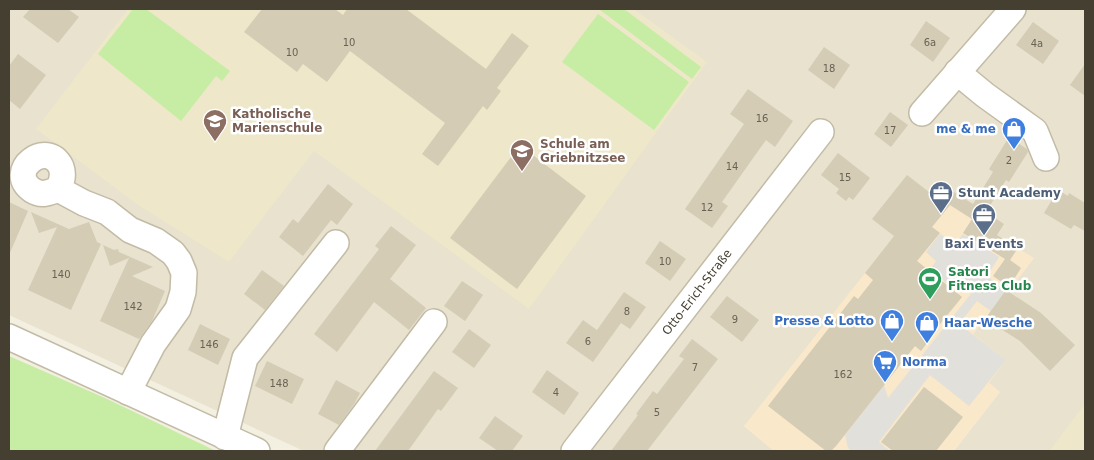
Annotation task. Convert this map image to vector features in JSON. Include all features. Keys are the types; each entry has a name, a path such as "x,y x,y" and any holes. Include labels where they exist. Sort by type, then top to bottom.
{"street":[{"path":"922,113 1013,9"},
{"path":"957,72 1035,131 1046,158"},
{"name":"Otto-Erich-Straße","path":"574,451 820,132"},
{"path":"58,190 107,212 130,230 156,241 173,253 184,272 183,292 178,309 153,344 128,392"},
{"path":"225,437 245,358 336,243"},
{"path":"337,451 434,322"},
{"path":"9,337 257,451"}],"shaded area":[{"path":"9,9 1085,9 1085,451 954,451 1000,392 989,383 973,334 1034,258 744,426 774,451 304,451 9,315"},
{"path":"128,9 634,9 707,62 529,309 314,151 229,262 138,205 36,129"},
{"path":"929,192 1034,258 973,334 1006,360 989,383 1000,392 954,451 774,451 744,426"},
{"path":"940,234 951,242 956,243 963,234 999,257 987,276 1006,291 991,311 977,301 959,324 1006,360 969,406 930,375 879,442 890,451 852,451 848,448 845,435 884,385 888,398 974,290 960,280 953,288 930,270 936,261 926,252"},
{"path":"1085,404 1085,451 1049,451"}],"green space":[{"path":"133,9 146,9 230,71 222,81 216,76 181,121 98,54"},
{"path":"599,9 624,9 701,67 692,79"},
{"path":"598,14 689,82 654,130 562,62"},
{"path":"9,356 105,398 216,451 9,451"}],"building":[{"path":"30,9 68,9 79,17 58,43 23,17"},
{"path":"262,9 335,9 343,15 347,9 406,9 486,69 512,33 529,46 497,88 501,91 487,110 483,106 438,166 422,154 445,123 350,51 327,82 303,64 297,72 244,32"},
{"path":"926,21 950,38 933,62 910,45"},
{"path":"1033,22 1059,41 1043,64 1016,45"},
{"path":"824,47 850,65 834,89 808,70"},
{"path":"18,54 46,75 20,109 9,100 9,66"},
{"path":"1085,64 1085,96 1070,85"},
{"path":"748,89 793,121 775,147 766,140 722,202 728,206 712,228 685,209 744,124 730,114"},
{"path":"890,112 908,125 891,147 874,134"},
{"path":"1009,137 1027,149 1028,152 1009,182 1006,180 986,212 1004,224 997,235 1018,248 1010,260 1021,268 1009,287 993,276 1005,259 963,233 972,219 947,203 954,192 973,204 993,172 989,169"},
{"path":"520,145 586,196 517,289 450,238"},
{"path":"838,153 870,178 853,200 849,197 846,201 836,193 839,189 821,175"},
{"path":"907,175 950,205 932,227 940,233 917,261 962,297 921,351 915,346 836,446 831,451 826,451 768,406 854,296 858,299 873,280 865,273 894,236 872,219"},
{"path":"328,184 353,204 337,225 331,220 303,256 279,237 293,219 298,223"},
{"path":"1058,190 1068,196 1069,193 1085,203 1085,231 1074,225 1071,229 1044,213"},
{"path":"9,202 28,211 9,255"},
{"path":"31,212 69,229 89,222 97,242 101,244 71,310 28,290 57,227 39,233"},
{"path":"391,226 416,245 390,279 426,308 409,330 374,302 337,352 314,334 379,249 375,246"},
{"path":"660,241 686,259 670,281 645,263"},
{"path":"103,245 114,250 118,249 119,252 153,267 132,276 165,291 152,321 139,339 100,321 129,258 110,266"},
{"path":"262,270 284,286 265,310 244,294"},
{"path":"462,281 483,295 465,321 444,306"},
{"path":"1006,290 1041,313 1075,345 1050,371 1020,341 985,319"},
{"path":"624,292 646,307 630,329 621,323 593,362 566,343 583,320 597,330"},
{"path":"727,296 759,320 742,342 710,317"},
{"path":"200,324 230,339 218,365 188,350"},
{"path":"469,329 491,345 474,368 452,352"},
{"path":"692,339 718,359 647,451 611,451 653,391 657,394 684,359 679,356"},
{"path":"267,361 304,379 292,404 255,386"},
{"path":"547,370 579,393 564,415 532,392"},
{"path":"434,371 458,388 441,411 438,409 408,451 375,451"},
{"path":"336,380 360,393 339,425 318,414"},
{"path":"924,387 963,417 936,451 893,451 881,442"},
{"path":"495,416 523,436 512,451 498,451 479,438"}],"place":[{"name":"Katholische Marienschule","path":"215,142"},
{"name":"me & me","path":"1014,150"},
{"name":"Schule am Griebnitzsee","path":"522,172"},
{"name":"Stunt Academy","path":"941,214"},
{"name":"Baxi Events","path":"984,236"},
{"name":"Satori Fitness Club","path":"930,300"},
{"name":"Presse & Lotto","path":"892,342"},
{"name":"Haar-Wesche","path":"927,344"},
{"name":"Norma","path":"885,383"}]}
